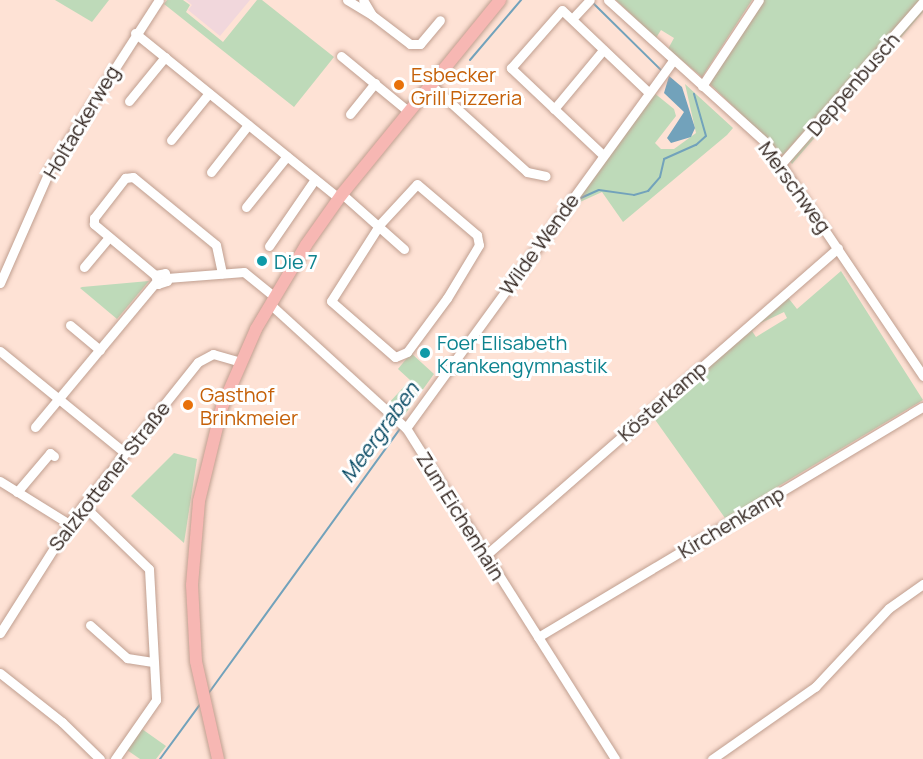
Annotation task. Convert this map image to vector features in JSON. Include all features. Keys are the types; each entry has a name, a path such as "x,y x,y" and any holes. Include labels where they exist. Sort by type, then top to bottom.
{"main road":[{"path":"218,759 202,700 192,622 193,548 211,446 241,362 272,300 340,196 500,0"}],"street":[{"name":"Holtackerweg","path":"0,283 50,169 135,33 159,0"},
{"path":"347,0 372,15 410,44 420,44 440,20"},
{"path":"363,0 372,15"},
{"path":"572,19 590,0"},
{"name":"Merschweg","path":"608,0 766,143 923,376"},
{"path":"702,86 759,0"},
{"name":"Deppenbusch","path":"781,164 923,2"},
{"path":"603,155 511,68 558,11 572,19 648,92"},
{"path":"135,33 315,179 380,224 404,249"},
{"path":"554,109 603,50"},
{"path":"341,56 408,111"},
{"path":"129,101 165,57"},
{"name":"Wilde Wende","path":"406,428 673,60"},
{"path":"350,114 375,83"},
{"path":"430,84 527,172 546,176"},
{"path":"171,141 209,93"},
{"path":"210,172 249,125"},
{"path":"246,207 287,156"},
{"path":"35,427 100,350 155,279 94,224 94,218 126,178 133,177 216,245 222,273"},
{"path":"269,246 315,179"},
{"path":"417,184 480,239 447,298 407,352 395,357 331,301 380,224 417,184"},
{"path":"84,267 109,237"},
{"name":"Kösterkamp","path":"486,555 838,248"},
{"name":"Zum Eichenhain","path":"155,279 163,272 168,278 244,272 406,428 615,759"},
{"path":"70,325 100,350"},
{"path":"0,351 125,453"},
{"name":"Salzkottener Straße","path":"0,633 4,619 83,505 206,356 227,355 241,362"},
{"name":"Kirchenkamp","path":"538,637 923,407"},
{"path":"17,492 50,453 54,456"},
{"path":"0,481 69,524"},
{"path":"0,673 62,722 102,759 113,759 156,700 148,565 83,505"},
{"path":"712,759 815,687 889,608 923,584"},
{"path":"90,626 127,658 153,662"}],"shaded area":[{"path":"186,0 250,0 220,36 188,10 192,5"}],"green space":[{"path":"55,0 109,0 92,22"},
{"path":"167,0 183,0 190,5 186,12 223,42 257,0 262,0 334,57 294,107 164,4"},
{"path":"616,0 752,0 702,77 668,49 674,38 661,30 656,38"},
{"path":"761,0 921,0 783,155 708,82"},
{"path":"923,6 923,12 792,164 789,160"},
{"path":"685,84 733,128 727,135 623,222 602,192 569,207 653,92 674,109 676,116 655,143 661,149 674,149 696,133"},
{"path":"841,271 923,400 725,518 651,414 786,295 797,309","holes":["784,312 787,318 756,337 752,331 759,324"]},
{"path":"149,281 117,319 80,288 82,287"},
{"path":"411,353 434,374 403,417 388,404 410,380 398,369"},
{"path":"174,453 197,459 184,543 131,496"},
{"path":"142,729 166,746 156,759 140,759 127,750"}],"water":[{"path":"669,76 682,87 695,128 691,137 671,143 667,138 684,112 664,93"}],"waterway":[{"path":"470,60 521,0"},
{"path":"592,2 661,70"},
{"path":"574,201 599,190 634,195 648,191 660,177 664,159 696,145 706,136 694,94"},
{"name":"Meergraben","path":"208,694 402,426"},
{"name":"Meergraben","path":"160,759 201,703"}],"place":[{"name":"Esbecker Grill Pizzeria","path":"399,85"},
{"name":"Die 7","path":"262,261"},
{"name":"Foer Elisabeth Krankengymnastik","path":"425,353"},
{"name":"Gasthof Brinkmeier","path":"188,405"}]}
